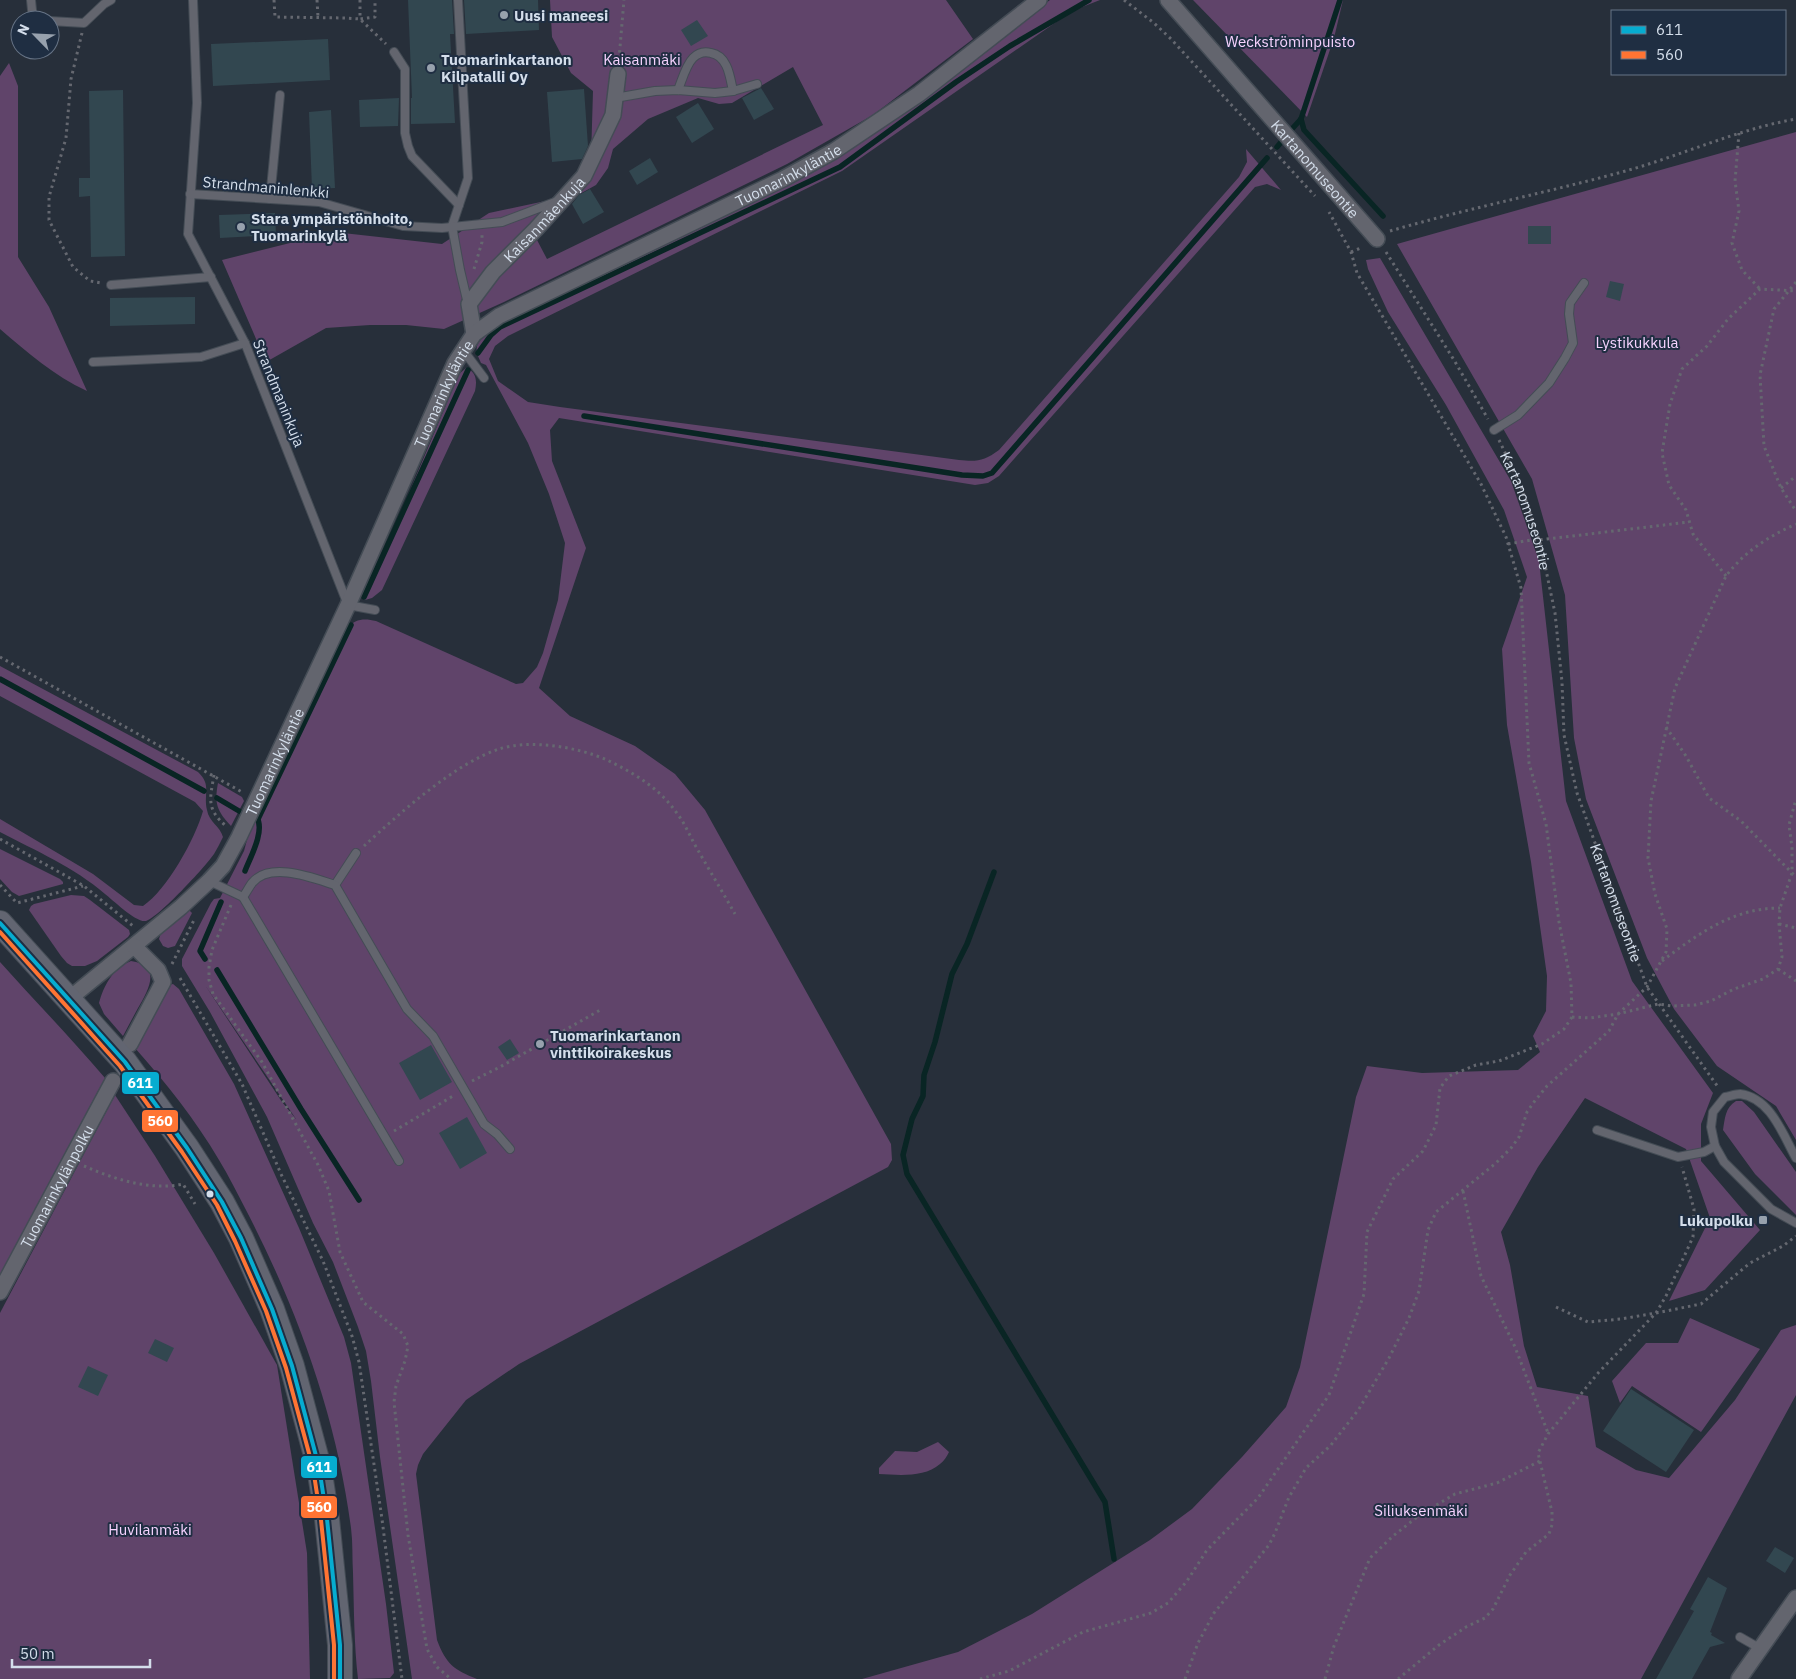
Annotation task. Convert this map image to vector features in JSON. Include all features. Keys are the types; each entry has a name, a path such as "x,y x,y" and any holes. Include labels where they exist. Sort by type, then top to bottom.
{"main road":[{"path":"0,923 125,1062 187,1148 222,1202 241,1238 272,1309 292,1366 319,1467 327,1519 338,1625 340,1679"}],"street":[{"name":"Tuomarinkyläntie","path":"69,1000 181,907 223,866 239,837 348,605 455,363 474,334 498,316 783,179 834,151 919,94 1039,0"},
{"name":"Kartanomuseontie","path":"1168,0 1378,238"},
{"name":"Kaisanmäenkuja","path":"469,304 492,272 536,229 584,176 613,115 618,74"},
{"path":"469,304 474,334"},
{"path":"130,1044 163,982 158,970 134,946"},
{"name":"Tuomarinkylänpolku","path":"0,1292 112,1081"},
{"path":"1739,1679 1796,1598"}],"lane":[{"path":"60,22 84,23 111,0"},
{"name":"Strandmaninlenkki","path":"193,0 197,103 190,194 319,202 403,226 442,228 502,222 549,205 566,196"},
{"path":"458,0 468,178 452,226 460,270 469,304"},
{"path":"394,52 405,69 404,133 412,156 459,205"},
{"path":"678,90 692,59 699,53 708,52 717,54 724,62 730,74 733,91"},
{"path":"615,98 678,90 715,93 733,91 757,84"},
{"path":"270,199 280,95"},
{"name":"Strandmaninkuja","path":"190,194 188,234 245,343 348,605"},
{"path":"111,285 211,277"},
{"path":"1494,430 1518,415 1548,383 1565,358 1573,343 1569,314 1570,303 1584,283"},
{"path":"93,362 201,357 245,343"},
{"path":"463,350 484,378"},
{"path":"348,605 375,610"},
{"path":"335,885 356,853"},
{"path":"240,895 252,882 272,873 298,874 335,885 407,1009 433,1036 484,1124 497,1134 510,1149"},
{"path":"208,881 240,895 399,1161"},
{"path":"1796,1158 1771,1113 1753,1098 1739,1094 1725,1097 1713,1112 1711,1127 1715,1146 1724,1162 1771,1209 1796,1223"},
{"path":"1597,1130 1678,1158 1704,1152 1715,1146"},
{"path":"1740,1636 1761,1649"}],"path":[{"path":"274,0 274,17 360,19 375,17 375,0"},
{"path":"317,0 318,17"},
{"path":"360,0 360,19 394,52"},
{"path":"618,74 624,0"},
{"path":"1124,0 1171,39 1316,197"},
{"path":"84,23 71,79 66,138 49,198 49,220 73,267 90,281 111,285"},
{"path":"1378,238 1389,232 1442,216 1628,170 1679,155 1739,133 1796,119"},
{"path":"1739,133 1735,180 1739,210 1732,243 1742,270 1760,289"},
{"path":"980,1679 1009,1671 1083,1632 1151,1613 1168,1603 1188,1581 1207,1550 1258,1498 1328,1395 1364,1294 1367,1232 1393,1179 1423,1151 1436,1125 1440,1088 1448,1076 1476,1065 1499,1061 1542,1044 1564,1029 1572,1017 1571,983 1559,922 1546,824 1529,763 1521,588 1508,544 1481,484 1357,273 1351,252 1329,212"},
{"path":"473,271 482,242 482,232 476,224"},
{"name":"Kartanomuseontie","path":"1378,238 1454,360 1494,430 1521,486 1539,540 1556,613 1564,735 1576,793 1647,987 1725,1097"},
{"path":"1796,282 1774,309 1760,376 1764,446 1781,488 1796,511"},
{"path":"1726,576 1693,534 1686,510 1669,485 1662,453 1670,404 1682,369 1707,346 1728,318 1760,289 1796,290"},
{"path":"1781,488 1796,476"},
{"path":"1508,544 1689,522"},
{"path":"1185,1679 1198,1643 1214,1613 1269,1545 1289,1497 1306,1468 1331,1445 1359,1409 1389,1358 1410,1318 1419,1291 1428,1230 1436,1212 1496,1163 1511,1148 1519,1138 1527,1112 1534,1102 1547,1086 1609,1031 1618,1014 1647,987 1666,952 1666,929 1655,894 1648,858 1651,801 1675,688 1726,576 1736,563 1748,553 1781,530 1796,524"},
{"path":"0,657 214,775 255,800"},
{"path":"1666,727 1686,756 1709,798 1741,821 1796,877"},
{"path":"356,853 391,822 453,773 475,760 500,749 522,745 566,748 594,755 616,764 642,779 664,798 677,812 735,914"},
{"path":"214,775 210,800 211,809 218,819 239,837"},
{"path":"1572,1017 1590,1018 1618,1014 1658,1004 1672,1006 1695,1005 1711,1001 1734,989 1763,979 1778,969 1782,957 1779,924 1780,908 1792,873 1792,846 1789,825 1796,799"},
{"path":"0,885 17,903 84,886"},
{"path":"240,895 212,950 209,980 213,994 262,1062 318,1165 329,1191 340,1252 363,1302 403,1334 408,1346 396,1386 394,1402 408,1535 427,1649 437,1668 451,1679"},
{"path":"1660,963 1695,936 1731,917 1767,908 1780,908"},
{"path":"172,964 199,911"},
{"path":"1779,924 1796,928"},
{"path":"1778,969 1796,980"},
{"path":"385,1136 463,1090 473,1080 500,1067 602,1009"},
{"path":"242,1084 322,1261 352,1336 360,1362 402,1679"},
{"path":"1398,1679 1439,1645 1466,1627 1485,1618 1493,1609 1510,1575 1526,1552 1550,1534 1552,1512 1538,1453 1548,1434 1599,1372 1656,1313 1666,1296 1693,1237 1694,1209 1685,1173 1678,1158"},
{"path":"70,1160 125,1181 155,1185 183,1184 195,1204"},
{"path":"1463,1191 1481,1276 1515,1347 1548,1434"},
{"path":"1556,1308 1588,1322 1656,1313 1701,1304 1750,1264 1783,1246 1796,1236"},
{"path":"1325,1679 1334,1646 1370,1558 1393,1536 1421,1514 1455,1494 1497,1484 1540,1461"}],"green space":[{"name":"Kaisanmäki","path":"550,0 946,0 973,39 873,115 787,164 504,302 444,329 406,325 326,328 266,362 222,260 334,232 442,244 489,213 550,200 579,177 591,158 593,91 571,73 552,37","holes":["793,67 823,125 547,259 537,240 567,201 596,185 608,168 613,149 648,119 698,98 719,104 732,103"]},
{"name":"Tuomarinkartanon vinttikoirakeskus","path":"1050,0 1100,0 1072,11 842,171 508,336 495,346 489,359 498,381 528,402 959,460 980,460 999,450 1239,177 1247,162 1246,149 1281,190 1267,184 1255,187 999,476 988,483 975,485 559,418 550,430 552,461 586,548 539,688 570,716 635,746 675,774 705,810 891,1144 892,1160 888,1167 519,1364 466,1400 423,1454 416,1474 437,1640 444,1655 452,1665 477,1679 412,1679 366,1351 333,1262 313,1223 267,1117 210,1012 182,966 182,959 211,903 214,899 220,898 244,851 251,825 350,625 360,620 376,621 516,684 523,683 537,667 543,653 558,600 565,543 549,494 528,443 486,365 481,363 479,358 477,347 485,335 522,312 812,173 835,159 984,51","holes":["205,985 296,1119 282,1102"]},
{"name":"Weckströminpuisto","path":"1193,0 1343,0 1334,38 1307,117"},
{"path":"9,63 18,86 18,257 49,307 87,391 52,371 0,329 0,76"},
{"name":"Lystikukkula","path":"1796,132 1796,1140 1776,1106 1717,1066 1674,1009 1647,958 1586,799 1574,738 1565,595 1532,479 1397,244"},
{"name":"Siliuksenmäki","path":"1380,258 1511,481 1539,561 1566,801 1632,981 1713,1093 1701,1124 1701,1161 1760,1230 1705,1290 1669,1301 1710,1218 1686,1149 1585,1098 1538,1167 1501,1232 1510,1265 1524,1346 1537,1387 1588,1396 1596,1447 1636,1470 1669,1478 1735,1400 1781,1330 1796,1325 1796,1395 1641,1679 862,1679 958,1652 1032,1614 1150,1540 1192,1509 1242,1457 1286,1407 1300,1367 1356,1097 1367,1066 1422,1073 1518,1070 1540,1052 1533,1036 1546,1011 1547,976 1531,862 1507,725 1502,649 1527,577 1504,510 1446,405 1388,312 1368,269 1366,260"},
{"path":"466,368 474,375 475,391 382,590 372,598 365,600 362,598 363,594 406,500 459,374"},
{"path":"0,666 198,772 205,781 208,814 223,837 214,854 182,891 152,918 142,921 136,918 81,876 0,832 0,819 93,874 134,905 143,906 161,888 179,863 194,835 203,811 195,802 0,696"},
{"path":"218,783 242,797 244,801 231,826 222,816 218,807 216,796"},
{"path":"0,849 60,879 63,884 19,896 12,892 0,879"},
{"path":"71,895 84,896 129,930 130,934 97,961 85,966 72,966 67,963 29,910 34,904"},
{"path":"189,910 192,913 175,946 168,948 163,946 159,939 161,933"},
{"path":"131,961 141,963 147,968 150,973 150,980 146,994 123,1036 104,1014 99,1003 110,978 119,968"},
{"path":"0,962 105,1078 0,1275"},
{"path":"173,984 179,989 234,1084 299,1228 344,1337 351,1363 386,1604 394,1673 390,1678 358,1679 352,1539 345,1487 325,1405 298,1325 265,1247 223,1166 190,1116 135,1048 169,985"},
{"name":"Huvilanmäki","path":"115,1095 155,1156 214,1253 277,1365 307,1553 310,1679 0,1679 0,1313"},
{"path":"1736,1101 1742,1101 1754,1112 1796,1172 1796,1215 1755,1174 1723,1130 1728,1110"},
{"path":"1690,1318 1760,1349 1701,1432 1632,1386 1620,1403 1612,1381 1646,1343 1678,1343"},
{"path":"938,1442 949,1452 943,1461 934,1468 911,1475 879,1474 879,1468 895,1451 917,1452"}],"building":[{"name":"Tuomarinkartanon Kilpatalli Oy","path":"408,0 452,0 454,34 450,34 455,123 411,124 412,98"},
{"name":"Uusi maneesi","path":"464,0 538,0 539,30 466,34"},
{"path":"697,20 708,36 691,46 681,30"},
{"path":"328,39 330,80 213,86 211,44"},
{"path":"761,88 774,109 754,120 742,98"},
{"path":"584,89 588,146 582,159 552,162 547,92"},
{"path":"123,90 125,256 91,257 90,196 79,197 79,178 90,178 89,91"},
{"path":"399,98 398,126 360,127 359,100"},
{"path":"698,103 714,129 692,143 676,117"},
{"path":"331,110 335,188 312,189 309,112"},
{"path":"650,158 658,172 637,185 629,171"},
{"path":"590,189 604,212 583,224 572,204 579,195"},
{"path":"275,213 276,235 220,238 219,215"},
{"path":"1528,226 1551,226 1551,244 1528,244"},
{"path":"1610,281 1624,284 1620,301 1606,297"},
{"path":"195,297 195,324 110,326 110,298"},
{"path":"510,1039 519,1053 507,1060 498,1047"},
{"path":"431,1045 452,1082 420,1100 399,1063"},
{"path":"467,1117 487,1153 460,1169 439,1133"},
{"path":"155,1339 174,1348 167,1362 148,1353"},
{"path":"88,1366 108,1375 98,1396 78,1387"},
{"path":"1631,1389 1694,1430 1666,1472 1603,1431"},
{"path":"1775,1547 1794,1558 1785,1573 1766,1561"},
{"path":"1708,1577 1727,1588 1710,1632 1712,1633 1711,1635 1725,1643 1710,1647 1692,1679 1656,1679 1694,1611 1690,1609"}],"waterway":[{"path":"478,353 491,335 500,327 840,167 956,82 1010,46 1089,0"},
{"path":"1291,130 1301,119 1340,0"},
{"path":"1301,119 1304,130 1383,216"},
{"path":"1277,147 1282,141"},
{"path":"584,416 962,475 983,476 992,473 1267,158"},
{"path":"364,597 468,370"},
{"path":"258,819 351,625"},
{"path":"0,679 204,791"},
{"path":"217,798 239,811"},
{"path":"245,871 258,837 259,823 257,818"},
{"path":"994,872 967,944 952,974 935,1042 924,1075 923,1096 912,1119 903,1155 907,1174 1105,1502 1114,1559"},
{"path":"205,959 200,951 221,902"},
{"path":"217,970 301,1109 359,1200"}],"transit line":[{"name":"611","path":"0,923 125,1062 187,1148 222,1202 241,1238 272,1309 292,1366 319,1467 327,1519 340,1645 340,1679"},
{"name":"560","path":"0,932 120,1066 182,1152 217,1205 235,1241 266,1311 286,1368 313,1468 321,1520 334,1645 334,1679"}],"place":[{"name":"Uusi maneesi","path":"504,15"},
{"name":"Tuomarinkartanon Kilpatalli Oy","path":"431,68"},
{"name":"Stara ympäristönhoito, Tuomarinkylä","path":"241,227"},
{"name":"Tuomarinkartanon vinttikoirakeskus","path":"540,1044"},
{"name":"Lukupolku","path":"1763,1220"}]}
